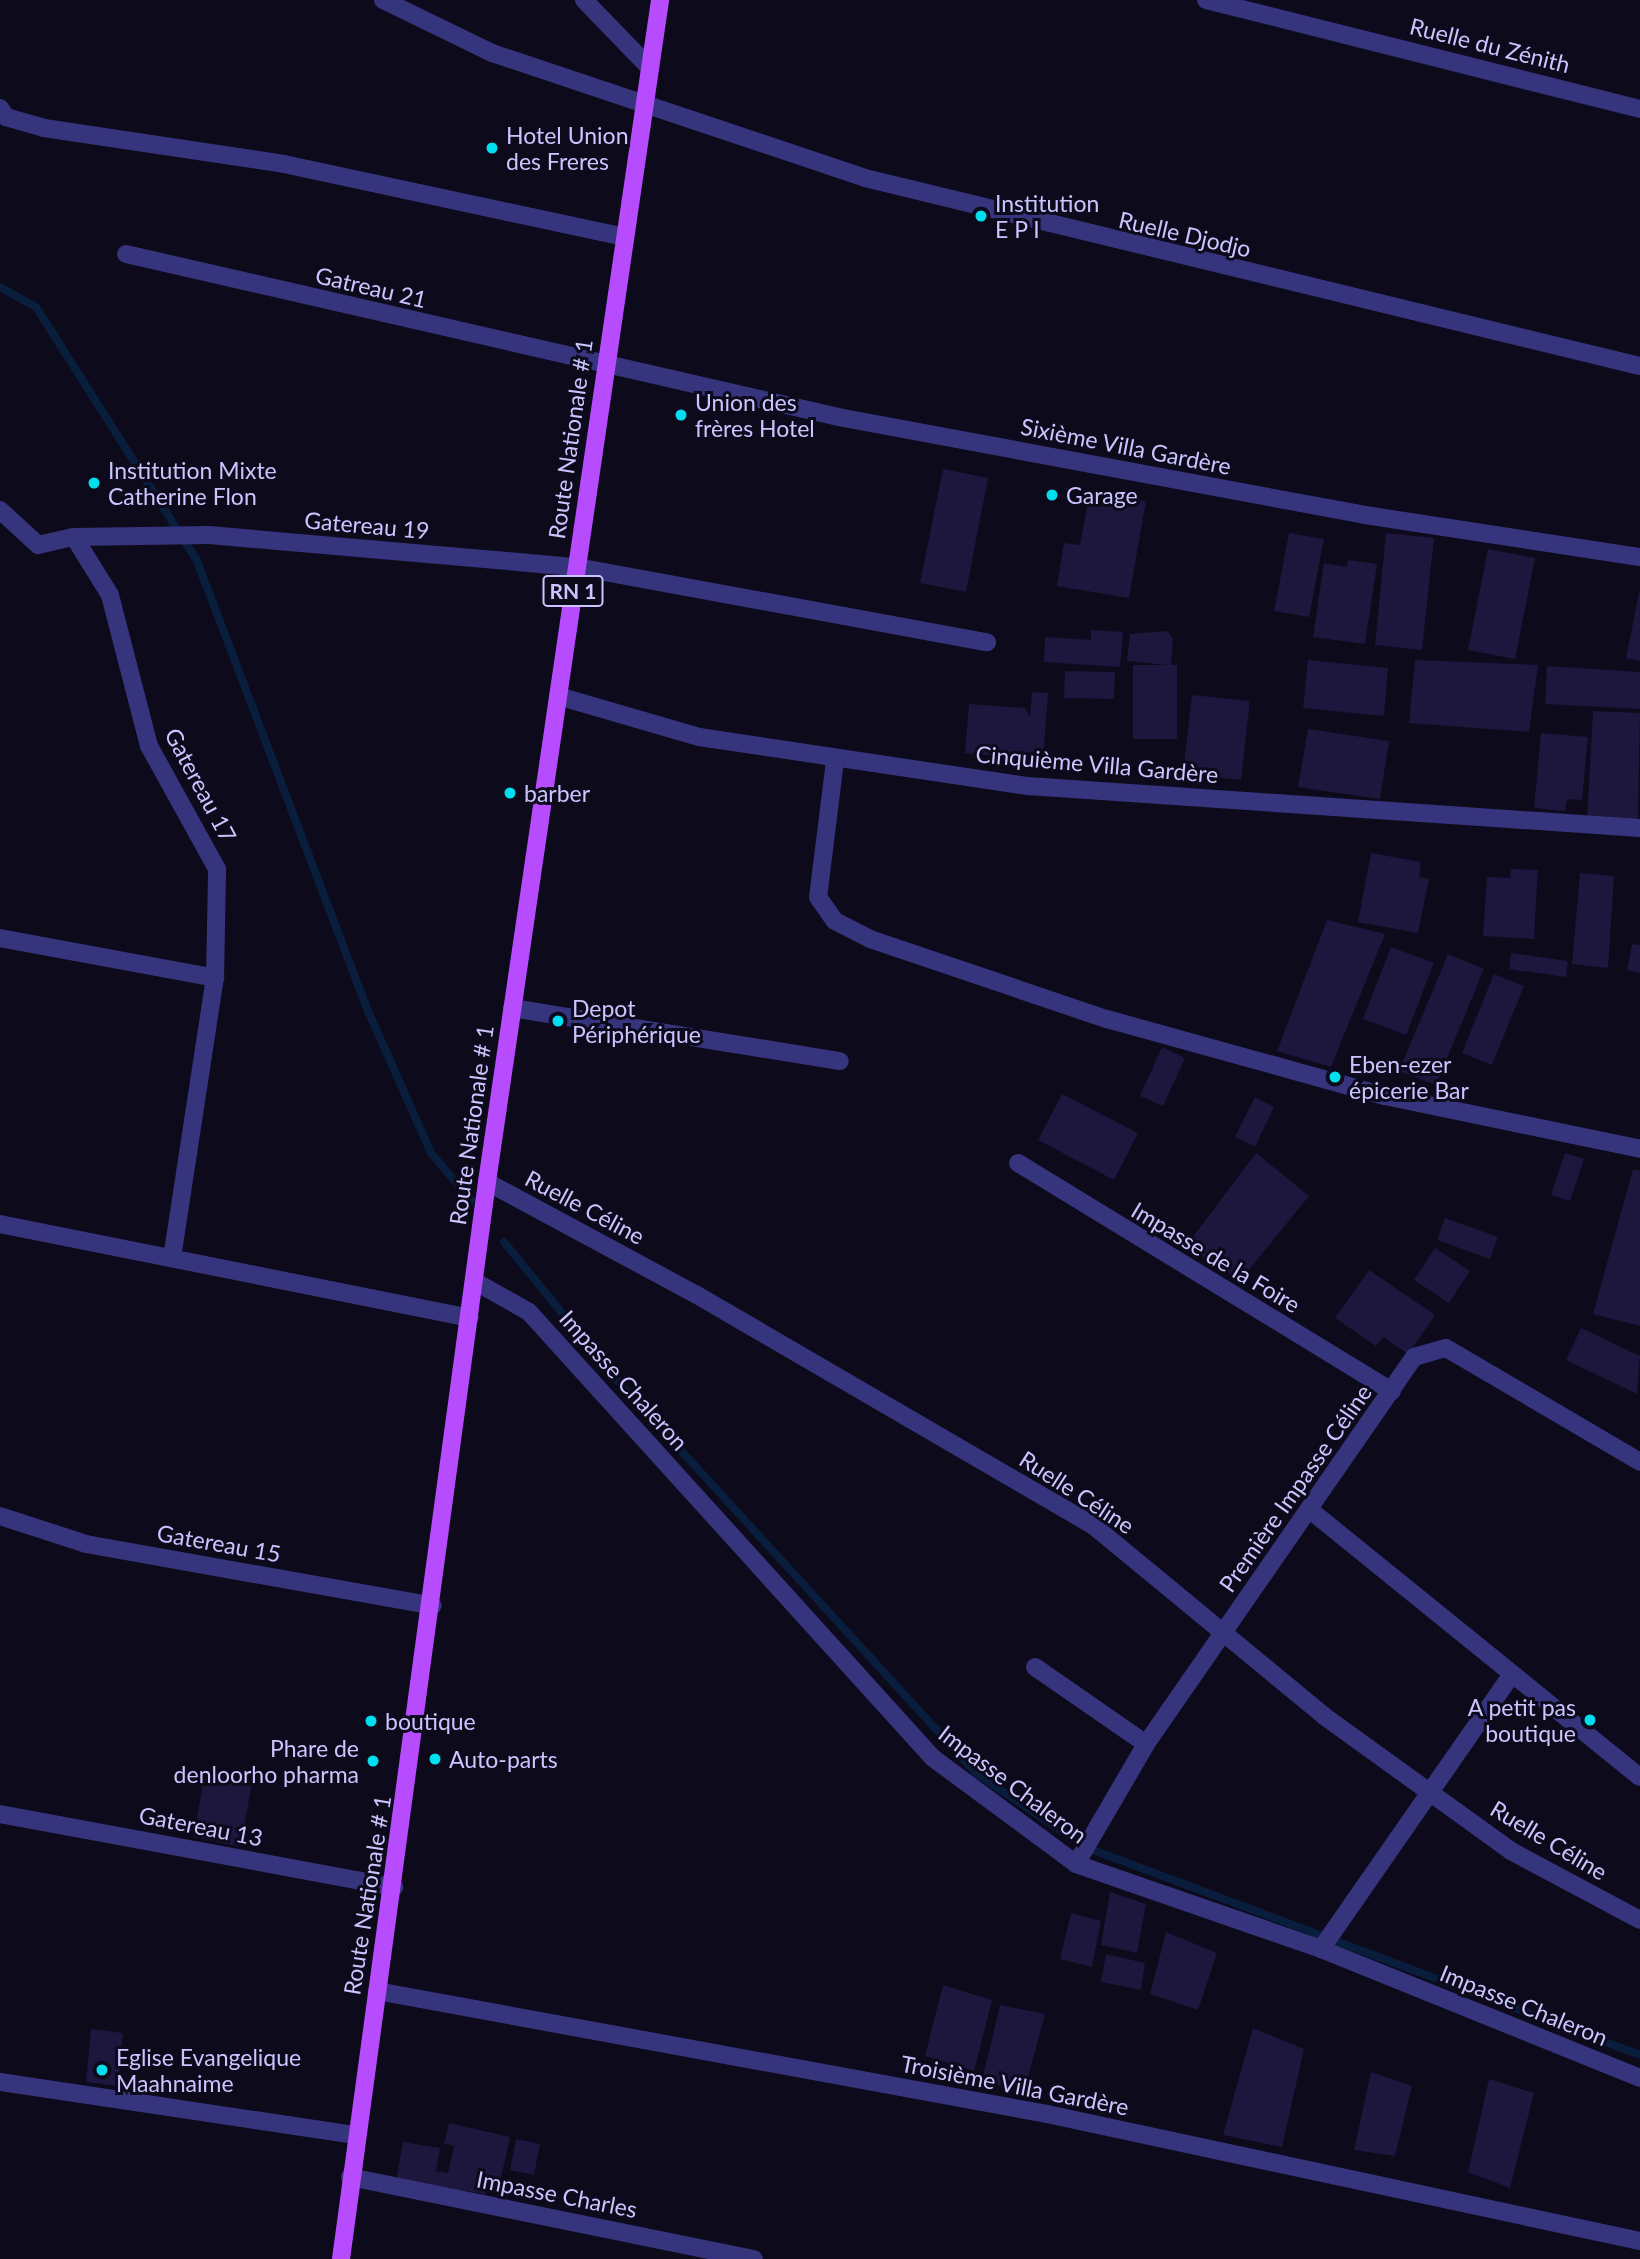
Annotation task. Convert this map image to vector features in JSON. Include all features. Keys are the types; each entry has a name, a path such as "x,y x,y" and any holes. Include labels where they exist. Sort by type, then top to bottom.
{"main road":[{"name":"Route Nationale # 1","path":"341,2259 354,2135 394,1887 487,1182 660,0"}],"street":[{"name":"Ruelle Djodjo","path":"383,0 492,53 645,101 865,178 1640,366"},
{"path":"584,0 650,68"},
{"name":"Ruelle du Zénith","path":"1206,0 1248,6 1640,109"},
{"path":"0,108 6,117 44,128 284,164 625,237"},
{"name":"Gatreau 21","path":"126,254 605,368"},
{"name":"Sixième Villa Gardère","path":"605,368 1338,510 1640,557"},
{"name":"Gatereau 19","path":"2,518 38,545 74,537 209,535 577,567 987,642"},
{"name":"Gatereau 17","path":"74,537 110,595 149,746 217,869 215,978 172,1258"},
{"name":"Cinquième Villa Gardère","path":"558,696 699,737 835,761 1028,786 1640,828"},
{"path":"835,761 818,897 835,921 870,939 1107,1019 1385,1097 1640,1149"},
{"path":"0,938 215,978"},
{"path":"512,1008 840,1061"},
{"name":"Impasse de la Foire","path":"1018,1163 1392,1391"},
{"name":"Ruelle Céline","path":"487,1182 697,1295 1095,1527 1226,1632 1324,1716 1427,1791 1511,1851 1640,1920"},
{"path":"0,1224 470,1318"},
{"name":"Impasse Chaleron","path":"474,1281 529,1312 933,1758 1076,1864 1321,1948 1640,2078"},
{"name":"Première Impasse Céline","path":"1076,1864 1146,1744 1414,1357 1446,1348 1640,1462"},
{"path":"1310,1510 1640,1777"},
{"name":"Gatereau 15","path":"0,1516 86,1544 433,1606"},
{"path":"1035,1667 1146,1744"},
{"path":"1321,1948 1427,1791 1513,1674"},
{"name":"Gatereau 13","path":"0,1814 394,1887"},
{"name":"Troisième Villa Gardère","path":"377,1991 1047,2115 1640,2241"},
{"path":"0,2082 354,2135"},
{"name":"Impasse Charles","path":"350,2178 754,2259"}],"building":[{"path":"943,469 988,478 966,592 920,583"},
{"path":"1090,492 1146,501 1129,598 1057,586 1064,543 1080,545"},
{"path":"1289,533 1324,539 1309,617 1274,611"},
{"path":"1386,533 1434,538 1422,650 1375,645"},
{"path":"1488,549 1535,558 1515,659 1468,650"},
{"path":"1348,560 1377,564 1365,644 1313,637 1324,563 1347,567"},
{"path":"1640,593 1640,661 1626,658"},
{"path":"1091,630 1123,632 1120,667 1044,662 1045,637 1091,640"},
{"path":"1167,631 1173,638 1171,665 1177,665 1177,739 1133,739 1133,665 1168,665 1127,661 1130,634"},
{"path":"1308,660 1388,668 1384,716 1303,708"},
{"path":"1415,660 1538,665 1529,732 1409,723"},
{"path":"1547,666 1640,672 1640,709 1545,704"},
{"path":"1065,671 1115,672 1114,699 1064,698"},
{"path":"1032,692 1048,693 1043,760 965,753 969,704 1025,708 1030,717"},
{"path":"1192,695 1250,701 1241,780 1183,774"},
{"path":"1593,711 1640,713 1638,822 1587,820"},
{"path":"1308,729 1389,741 1380,799 1298,787"},
{"path":"1541,733 1588,737 1582,800 1567,799 1565,811 1534,808"},
{"path":"1371,853 1421,862 1419,877 1429,879 1418,933 1358,922"},
{"path":"1511,869 1538,870 1534,939 1483,936 1487,877 1510,878"},
{"path":"1580,873 1614,876 1608,968 1572,964"},
{"path":"1327,920 1385,934 1331,1067 1277,1051"},
{"path":"1632,944 1640,945 1640,973 1627,970"},
{"path":"1391,947 1434,963 1406,1035 1363,1019"},
{"path":"1511,953 1568,961 1566,977 1509,969"},
{"path":"1448,954 1484,969 1436,1085 1399,1071"},
{"path":"1494,974 1524,986 1492,1065 1462,1053"},
{"path":"1162,1047 1185,1058 1163,1106 1140,1096"},
{"path":"1062,1094 1138,1133 1114,1180 1038,1140"},
{"path":"1255,1097 1274,1107 1255,1147 1235,1137"},
{"path":"1256,1153 1309,1196 1240,1281 1186,1246"},
{"path":"1565,1153 1584,1159 1570,1201 1551,1195"},
{"path":"1633,1169 1640,1171 1640,1326 1593,1314"},
{"path":"1445,1218 1498,1237 1490,1259 1437,1240"},
{"path":"1435,1248 1470,1271 1449,1303 1414,1280"},
{"path":"1369,1270 1435,1315 1408,1354 1383,1337 1376,1346 1335,1318"},
{"path":"1581,1328 1640,1356 1637,1394 1566,1360"},
{"path":"205,1771 252,1781 241,1847 194,1837"},
{"path":"1110,1892 1146,1904 1137,1953 1101,1945"},
{"path":"1071,1913 1101,1921 1092,1967 1060,1959"},
{"path":"1166,1932 1217,1953 1198,2010 1150,1994"},
{"path":"1106,1954 1145,1963 1141,1990 1101,1982"},
{"path":"943,1985 992,2000 974,2071 925,2056"},
{"path":"1000,2005 1045,2014 1024,2092 982,2081"},
{"path":"1253,2028 1304,2049 1282,2147 1223,2135"},
{"path":"91,2029 123,2033 118,2086 86,2082"},
{"path":"1371,2072 1412,2086 1395,2156 1354,2150"},
{"path":"1489,2079 1534,2093 1510,2188 1468,2172"},
{"path":"449,2123 510,2137 501,2178 490,2175 486,2194 396,2181 403,2142 440,2148 436,2171 448,2173 454,2146 444,2144"},
{"path":"516,2139 540,2144 534,2175 510,2170"}],"waterway":[{"path":"0,287 36,307 197,561 369,1013 431,1153 471,1200"},
{"path":"504,1242 621,1385 976,1773 1085,1847 1640,2055"}],"place":[{"name":"Hotel Union des Freres","path":"492,148"},
{"name":"Institution E P I","path":"981,216"},
{"name":"Union des frères Hotel","path":"681,415"},
{"name":"Institution Mixte Catherine Flon","path":"94,483"},
{"name":"Garage","path":"1052,495"},
{"name":"barber","path":"510,793"},
{"name":"Depot Périphérique","path":"558,1021"},
{"name":"Eben-ezer épicerie Bar","path":"1335,1077"},
{"name":"A petit pas boutique","path":"1590,1720"},
{"name":"boutique","path":"371,1721"},
{"name":"Auto-parts","path":"435,1759"},
{"name":"Phare de denloorho pharma","path":"373,1761"},
{"name":"Eglise Evangelique Maahnaime","path":"102,2070"}]}
